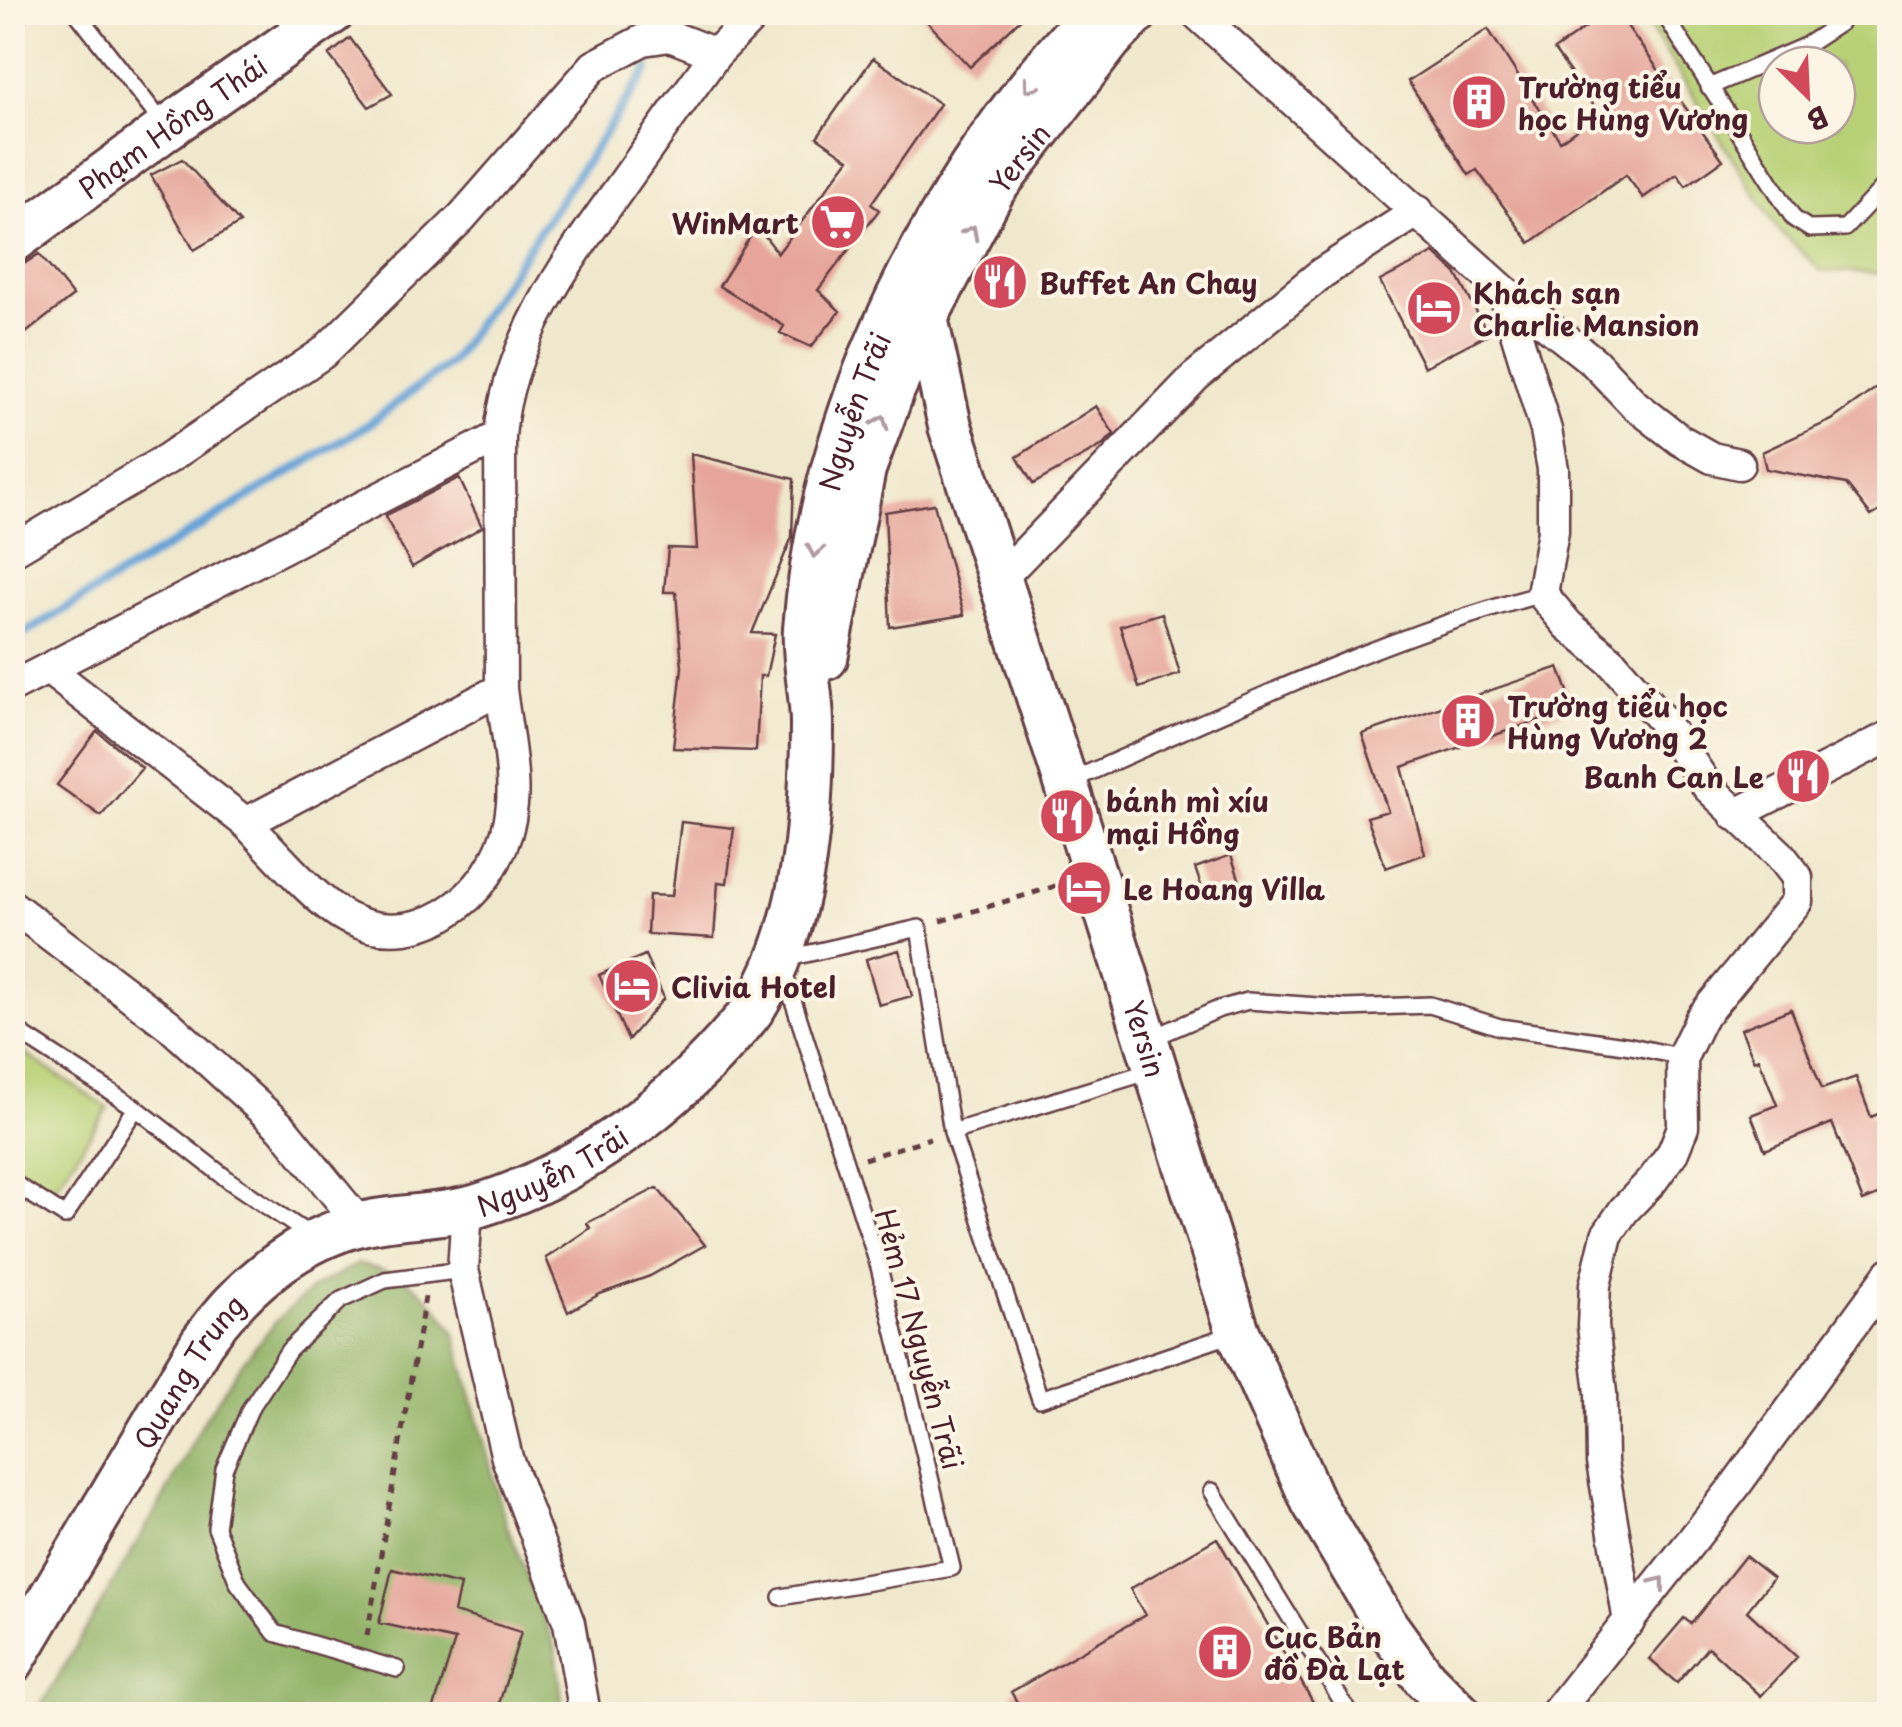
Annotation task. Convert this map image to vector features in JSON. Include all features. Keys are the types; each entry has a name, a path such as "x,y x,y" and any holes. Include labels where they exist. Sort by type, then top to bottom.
{"main road":[{"name":"Phạm Hồng Thái","path":"12,242 333,12"},
{"name":"Yersin","path":"1094,12 1050,59 958,186 934,232 926,318 950,426 1238,1332 1313,1502 1386,1625 1425,1679 1460,1714"},
{"name":"Yersin","path":"926,318 994,188 1087,68 1138,12"},
{"name":"Nguyễn Trãi","path":"466,1209 520,1191 582,1160 694,1077 753,1010 780,960 794,905 809,800 812,721 804,636 808,590 829,476 847,416 894,307 934,232"},
{"name":"Nguyễn Trãi","path":"812,721 864,469 926,318"},
{"name":"Quang Trung","path":"12,1662 202,1342 240,1295 263,1275 318,1241 360,1224 466,1209"}],"street":[{"path":"48,669 246,823 344,917 386,931 433,922 474,892 500,856 512,803 502,689 500,436 502,413 525,338 562,273 716,54 757,12"},
{"path":"1195,12 1503,290 1594,362 1635,406 1712,458 1739,464"},
{"path":"12,552 167,459 322,352 462,217 594,66 643,40 670,36 716,54"},
{"path":"999,580 1194,376 1322,273 1418,211"},
{"path":"1503,290 1546,430 1553,469 1553,531 1542,594 1568,625 1624,676 1662,720 1708,787 1780,855 1798,878 1796,901 1701,1018 1682,1057 1683,1126 1662,1167 1607,1234 1595,1285 1593,1326 1601,1393 1602,1462 1630,1622"},
{"path":"12,687 500,436"},
{"path":"246,823 502,689"},
{"path":"1735,815 1890,736"},
{"path":"12,906 169,1025 282,1128 360,1224"},
{"name":"Nguyễn Trãi","path":"466,1209 463,1270 507,1458 569,1623 585,1714"},
{"path":"1555,1714 1746,1471 1890,1273"}],"lane":[{"path":"76,12 166,128"},
{"path":"1664,12 1794,219 1810,229 1845,228 1890,180"},
{"path":"1709,86 1805,46 1840,22 1841,12"},
{"path":"1066,783 1328,668 1464,615 1542,594"},
{"path":"780,960 918,928 952,1132 1040,1400 1238,1332"},
{"name":"Hẻm 17 Nguyễn Trãi","path":"780,960 879,1267 952,1568 780,1598"},
{"path":"952,1132 1150,1055 1220,1009 1248,1001 1346,1008 1430,1005 1500,1028 1682,1057"},
{"path":"12,1028 136,1108 231,1182 318,1241"},
{"path":"12,1182 66,1216 136,1108"},
{"path":"397,1670 275,1632 238,1583 216,1528 224,1469 250,1409 289,1350 341,1300 385,1280 463,1270"},
{"path":"1212,1491 1350,1714"}],"path":[{"path":"918,928 1094,874"},
{"path":"847,1164 952,1132"},
{"path":"363,1659 429,1274"}],"green space":[{"path":"1641,13 1889,13 1889,274 1820,270 1776,227"},
{"path":"13,1046 108,1108 50,1195 13,1171"},
{"path":"358,1264 390,1273 414,1286 454,1331 506,1523 556,1650 563,1708 560,1714 36,1714 168,1490 204,1420 242,1363 278,1319 314,1287"}],"building":[{"path":"918,12 1028,12 970,67"},
{"path":"1607,12 1617,12 1723,160 1686,186 1677,174 1643,198 1626,175 1530,243 1477,170 1469,175 1408,81 1488,29 1560,141 1599,113 1554,50"},
{"path":"350,38 392,94 369,107 329,55"},
{"path":"873,58 940,104 871,204 879,210 818,290 840,311 811,347 780,333 784,326 719,286 757,226 778,253 849,159 817,137"},
{"path":"182,159 240,223 194,250 151,175"},
{"name":"Khách sạn Charlie Mansion","path":"1434,253 1456,273 1488,334 1424,367 1380,281"},
{"path":"39,254 73,296 12,344 12,272"},
{"path":"1890,378 1890,505 1871,516 1846,484 1766,469 1762,452 1832,420"},
{"path":"1096,406 1114,434 1103,445 1033,484 1017,457"},
{"path":"691,454 794,479 792,537 752,633 775,634 766,676 760,676 756,751 673,748 682,667 676,592 664,592 668,548 697,549"},
{"path":"459,478 482,527 412,567 385,516"},
{"path":"934,504 964,615 890,627 885,512"},
{"path":"1162,613 1180,674 1139,688 1120,626"},
{"name":"Trường tiểu học Hùng Vương 2","path":"1559,667 1574,708 1402,767 1425,854 1386,868 1367,817 1388,811 1362,734"},
{"path":"97,731 142,768 101,816 57,785"},
{"path":"681,822 734,828 727,883 718,882 714,938 647,934 649,895 672,896"},
{"path":"1231,855 1242,887 1206,900 1195,868"},
{"path":"899,950 912,996 879,1005 866,959"},
{"name":"Clivia Hotel","path":"645,955 664,998 628,1040 599,975"},
{"path":"1791,1009 1822,1089 1856,1077 1871,1117 1890,1109 1890,1190 1863,1201 1832,1123 1765,1150 1751,1115 1777,1105 1759,1059 1754,1061 1741,1029"},
{"path":"657,1188 705,1245 650,1276 600,1294 568,1312 546,1258 590,1228 587,1223"},
{"name":"Cục Bản đồ Đà Lạt","path":"1217,1538 1320,1714 1024,1714 1011,1692 1145,1615 1130,1589"},
{"path":"1745,1556 1773,1578 1747,1611 1797,1657 1761,1696 1708,1647 1677,1683 1649,1659 1684,1618 1691,1624"},
{"path":"392,1569 460,1585 454,1612 521,1632 496,1714 432,1714 455,1640 379,1623"}],"waterway":[{"path":"12,641 369,424 452,361 648,69"}],"place":[{"name":"Trường tiểu học Hùng Vương","path":"1479,102"},
{"name":"WinMart","path":"838,222"},
{"name":"Buffet An Chay","path":"1000,282"},
{"name":"Khách sạn Charlie Mansion","path":"1434,308"},
{"name":"Trường tiểu học Hùng Vương 2","path":"1468,721"},
{"name":"Banh Can Le","path":"1803,776"},
{"name":"bánh mì xíu mại Hồng","path":"1067,816"},
{"name":"Le Hoang Villa","path":"1084,888"},
{"name":"Clivia Hotel","path":"632,986"},
{"name":"Cục Bản đồ Đà Lạt","path":"1225,1652"}]}
